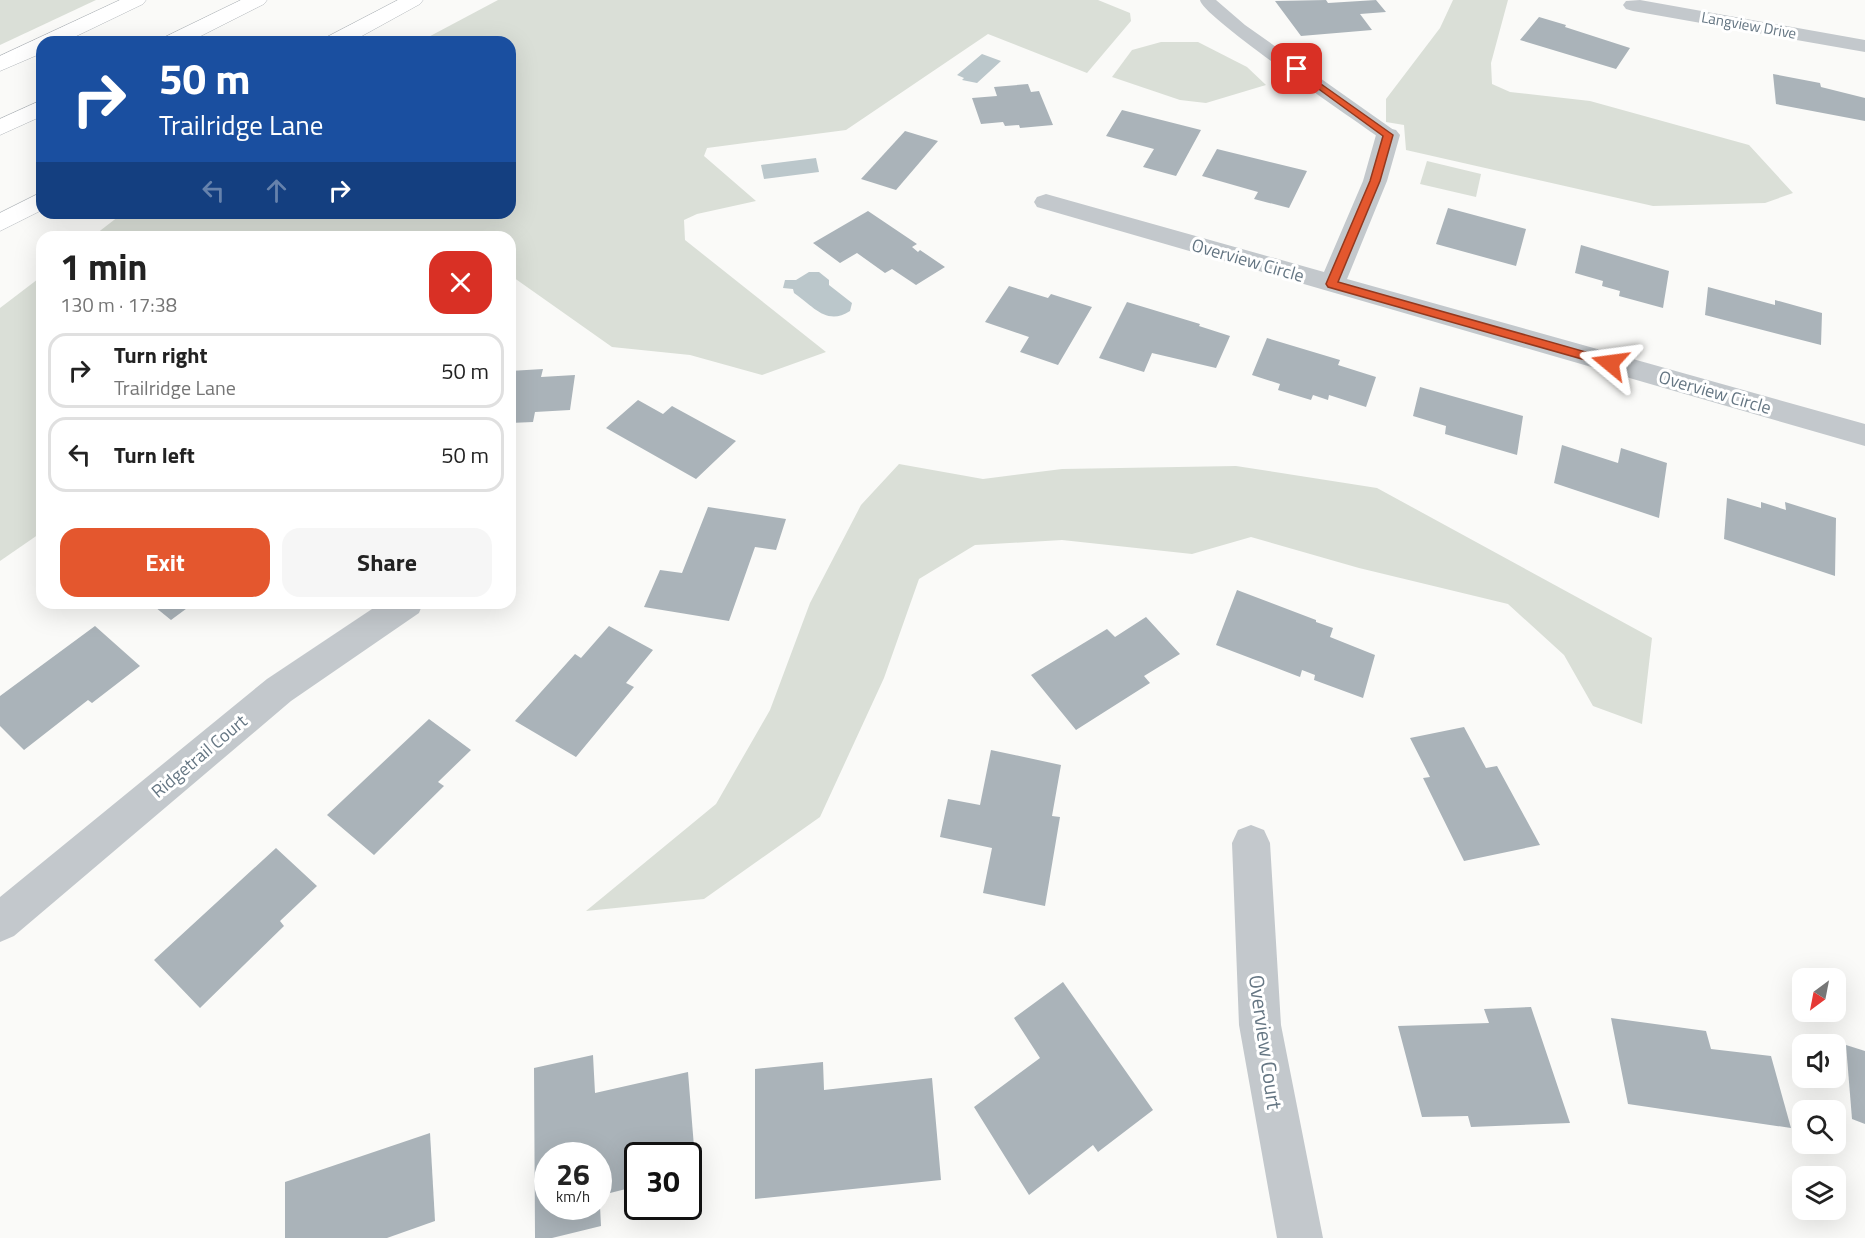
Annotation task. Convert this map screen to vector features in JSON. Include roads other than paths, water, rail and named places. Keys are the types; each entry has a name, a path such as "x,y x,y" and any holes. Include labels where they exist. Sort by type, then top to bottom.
{"highway":[{"path":"60,36 136,0"},
{"path":"185,36 257,0"},
{"path":"347,36 413,0"},
{"path":"0,64 36,48"},
{"path":"0,128 36,110"},
{"path":"0,223 36,203"}],"street":[{"name":"Langview Drive","path":"1634,5 1865,46"},
{"path":"1332,284 1375,181 1388,135"},
{"name":"Overview Circle","path":"1046,202 1865,435"},
{"name":"Ridgetrail Court","path":"0,922 279,690 398,609"},
{"name":"Overview Court","path":"1251,843 1255,963 1260,1025 1300,1238"}],"lane":[{"path":"1208,0 1208,4 1214,10 1239,29 1388,135"}]}
